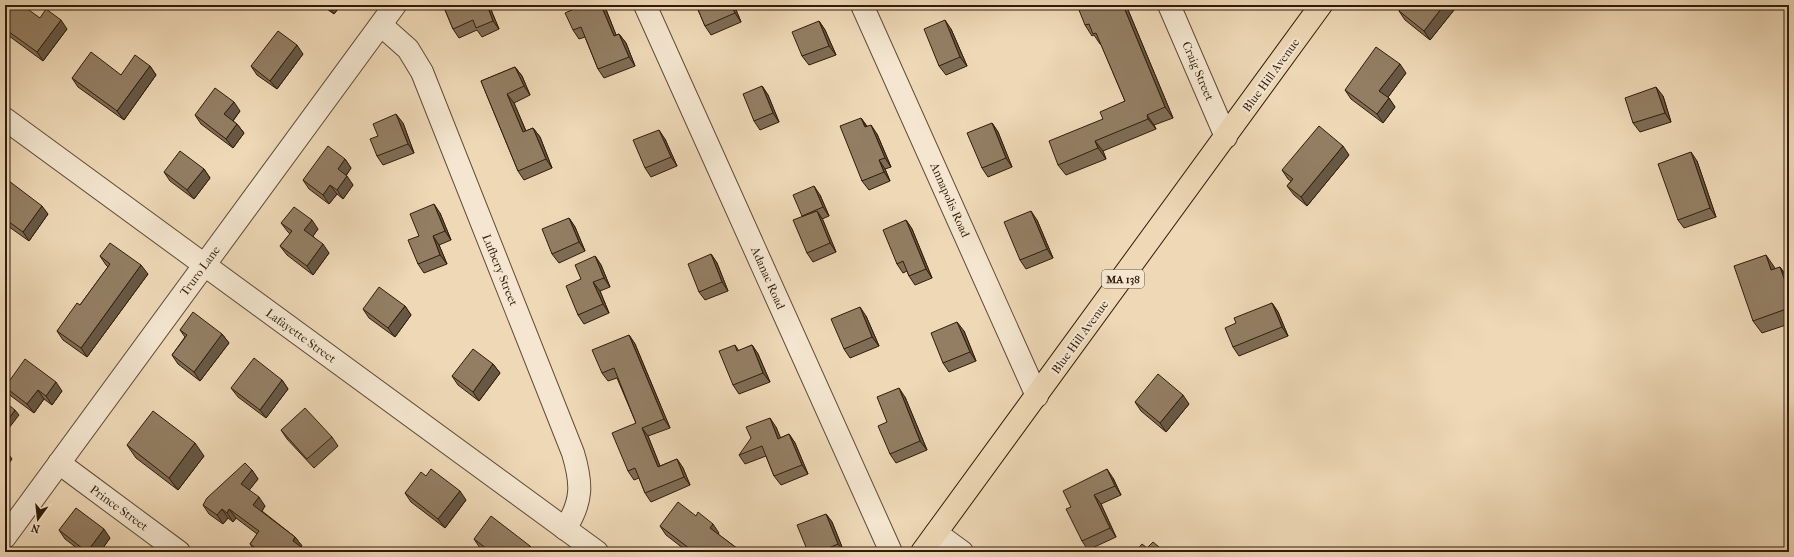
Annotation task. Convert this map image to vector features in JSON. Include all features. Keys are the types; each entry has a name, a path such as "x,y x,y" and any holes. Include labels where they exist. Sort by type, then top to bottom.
{"highway":[{"name":"Blue Hill Avenue","path":"922,552 1322,5"}],"street":[{"name":"Truro Lane","path":"5,537 395,5"},
{"name":"Adanac Road","path":"645,5 891,552"},
{"name":"Annapolis Road","path":"862,5 1037,396"},
{"name":"Craig Street","path":"1169,5 1226,137"},
{"name":"Lufbery Street","path":"381,25 408,49 422,72 573,453 580,480 580,492 575,512 565,529"},
{"name":"Lafayette Street","path":"5,119 597,552"},
{"name":"Prince Street","path":"59,464 179,552"},
{"path":"936,533 962,552"}],"building":[{"path":"5,5 22,5 40,18 46,9 61,20 37,52 5,29"},
{"path":"443,5 487,5 493,21 476,28 473,20 453,29"},
{"path":"583,5 601,5 614,36 619,34 629,57 598,69 581,27 573,30 565,13"},
{"path":"696,5 731,5 735,13 705,26"},
{"path":"1077,5 1123,5 1165,107 1147,115 1148,119 1095,141 1098,148 1058,165 1049,141 1103,119 1100,112 1125,101 1096,33 1093,34 1089,24 1085,25"},
{"path":"1404,5 1444,5 1424,31 1399,11"},
{"path":"945,20 960,57 939,66 924,29"},
{"path":"819,21 829,46 802,56 792,32"},
{"path":"278,31 297,45 270,81 251,66"},
{"path":"1376,47 1400,64 1379,91 1389,98 1377,114 1345,90"},
{"path":"91,52 121,75 135,55 150,66 117,111 72,78"},
{"path":"515,67 524,86 507,94 523,132 533,128 546,159 518,171 481,81"},
{"path":"762,86 773,113 754,121 743,94"},
{"path":"1656,87 1665,113 1633,123 1625,98"},
{"path":"215,88 234,102 224,114 237,124 226,139 195,115"},
{"path":"396,114 408,144 377,156 370,139 378,136 373,124"},
{"path":"861,118 865,127 871,125 885,158 879,160 884,172 862,181 840,126"},
{"path":"992,123 1006,158 982,168 967,133"},
{"path":"1319,126 1343,146 1301,197 1287,186 1293,179 1282,170"},
{"path":"659,130 671,157 645,168 633,140"},
{"path":"328,146 345,159 338,169 347,176 337,190 330,185 323,195 303,180"},
{"path":"180,151 204,169 187,190 164,172"},
{"path":"1691,152 1710,208 1678,220 1658,164"},
{"path":"5,178 42,206 23,232 5,219"},
{"path":"814,186 823,207 802,216 793,195"},
{"path":"434,204 445,231 433,236 440,255 418,264 408,240 419,236 410,214"},
{"path":"294,207 312,220 304,230 323,244 307,266 280,246 292,231 281,223"},
{"path":"817,211 830,243 807,253 793,220"},
{"path":"1031,211 1047,249 1020,260 1004,222"},
{"path":"569,218 579,242 552,254 542,229"},
{"path":"906,220 926,269 909,276 903,261 897,264 883,230"},
{"path":"110,243 141,265 81,348 57,331 77,303 80,305 110,264 100,256"},
{"path":"711,254 722,282 699,292 688,264"},
{"path":"1766,255 1771,270 1780,267 1789,292 1789,308 1753,321 1734,266"},
{"path":"595,256 604,278 593,282 603,304 578,315 566,286 581,279 575,265"},
{"path":"379,287 405,306 388,328 363,309"},
{"path":"1272,303 1282,327 1233,347 1225,328 1236,323 1234,318"},
{"path":"860,307 872,337 844,349 831,319"},
{"path":"193,312 222,334 194,372 172,355 187,335 180,330"},
{"path":"957,322 970,352 943,363 931,333"},
{"path":"629,335 664,419 642,428 658,467 677,459 684,477 645,493 635,468 628,471 612,433 636,423 614,368 602,373 592,350"},
{"path":"735,345 737,351 752,345 763,373 733,385 719,351"},
{"path":"473,349 493,364 473,392 452,376"},
{"path":"254,358 282,380 260,410 231,388"},
{"path":"25,359 56,382 46,396 38,390 27,404 5,387"},
{"path":"1158,374 1183,395 1160,423 1135,402"},
{"path":"899,388 920,441 890,454 878,426 887,422 877,397"},
{"path":"5,402 15,410 5,424"},
{"path":"305,408 332,437 307,459 281,430"},
{"path":"153,411 195,443 169,478 127,445"},
{"path":"770,418 778,439 789,434 802,465 774,476 762,446 739,455 751,438 746,427"},
{"path":"245,463 252,470 241,484 259,497 253,505 295,537 293,541 308,552 261,552 250,544 259,531 229,509 227,513 222,509 217,515 203,505 207,498"},
{"path":"431,469 460,491 438,519 405,493 421,472 426,476"},
{"path":"1107,469 1115,486 1094,495 1110,528 1082,541 1066,509 1071,507 1063,491"},
{"path":"678,502 696,516 698,512 713,524 710,528 742,552 694,552 660,526"},
{"path":"76,508 104,529 87,552 59,530"},
{"path":"826,514 838,544 819,552 808,552 797,525"},
{"path":"491,516 530,546 526,552 491,552 474,539"},
{"path":"1153,542 1165,552 1135,552 1142,544 1147,548"}]}
